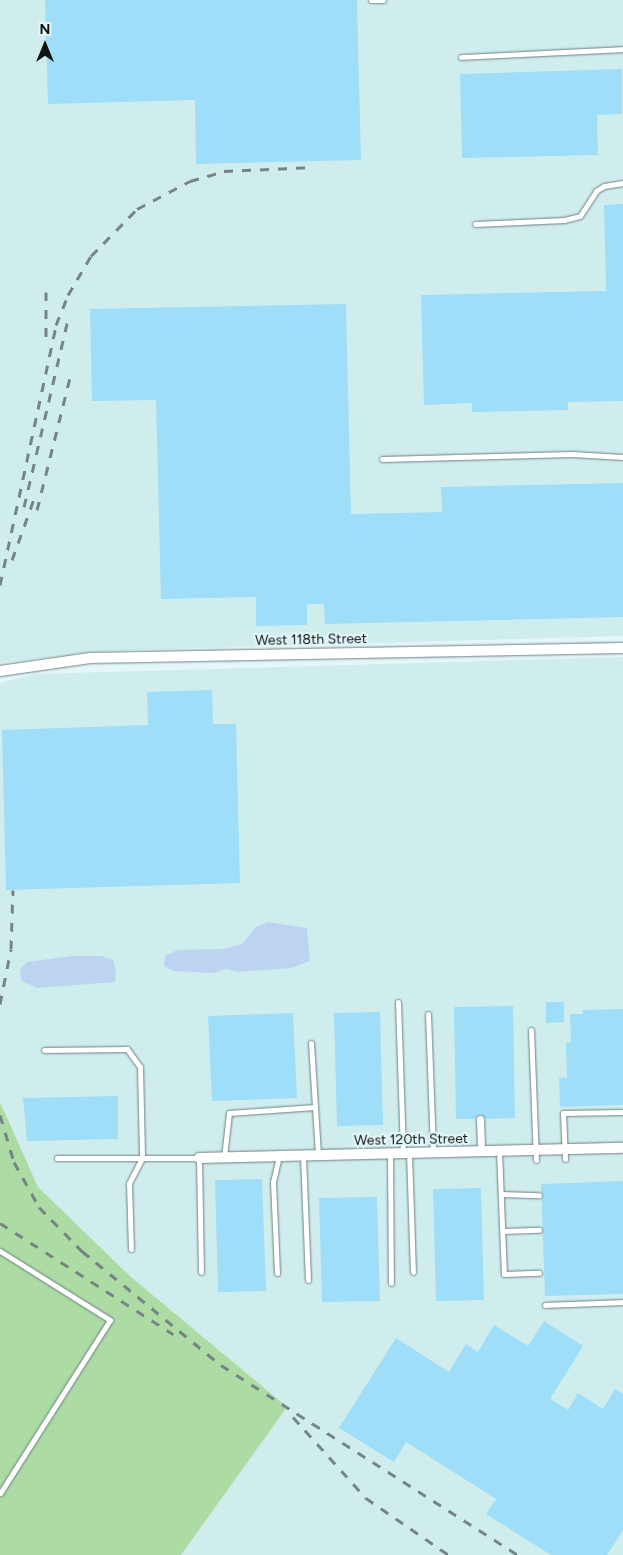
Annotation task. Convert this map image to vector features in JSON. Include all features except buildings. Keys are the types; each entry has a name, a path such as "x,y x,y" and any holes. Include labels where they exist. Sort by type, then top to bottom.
{"street":[{"name":"West 118th Street","path":"0,671 90,658 623,648"},
{"path":"480,1119 481,1152"},
{"name":"West 120th Street","path":"199,1158 224,1153 318,1156 499,1151 536,1155 598,1153 623,1148"}],"lane":[{"path":"372,0 383,0"},
{"path":"461,57 623,49"},
{"path":"475,224 564,220 580,216 596,191 604,186 623,184"},
{"path":"382,458 572,454 623,457"},
{"path":"398,1002 413,1272"},
{"path":"428,1014 433,1153"},
{"path":"531,1030 536,1155"},
{"path":"311,1043 318,1156"},
{"path":"44,1050 126,1049 140,1067 142,1158 129,1183 131,1249"},
{"path":"224,1153 229,1113 315,1107"},
{"path":"565,1154 562,1113 623,1112"},
{"path":"499,1151 504,1274 539,1273"},
{"path":"390,1154 391,1283"},
{"path":"277,1273 273,1182 279,1156"},
{"path":"303,1156 308,1280"},
{"path":"57,1158 199,1158 201,1272"},
{"path":"501,1194 539,1195"},
{"path":"503,1231 539,1230"},
{"path":"0,1251 110,1320 0,1493"},
{"path":"545,1305 623,1302"}],"shaded area":[{"path":"0,0 623,0 623,636 99,651 0,663"},
{"path":"623,657 623,1555 181,1555 286,1407 131,1277 38,1187 0,1102 0,683 36,674"}],"green space":[{"path":"0,1102 38,1187 131,1277 287,1407 181,1555 0,1555"}],"water":[{"path":"268,922 307,928 310,961 291,968 237,972 227,969 213,973 173,971 164,966 165,956 177,950 223,949 242,944 256,927"},
{"path":"72,956 101,956 113,960 116,970 115,982 37,988 22,981 20,969 27,962"}],"railway":[{"path":"0,585 56,325 68,295 91,256 137,209 190,181 224,171 313,167"},
{"path":"46,292 46,343"},
{"path":"24,507 69,315"},
{"path":"37,510 71,374"},
{"path":"12,560 34,499"},
{"path":"0,1004 11,949 13,890"},
{"path":"0,1115 14,1162 39,1207 82,1251 221,1365 518,1555"},
{"path":"0,1223 173,1334"},
{"path":"293,1417 366,1498 449,1555"}]}
